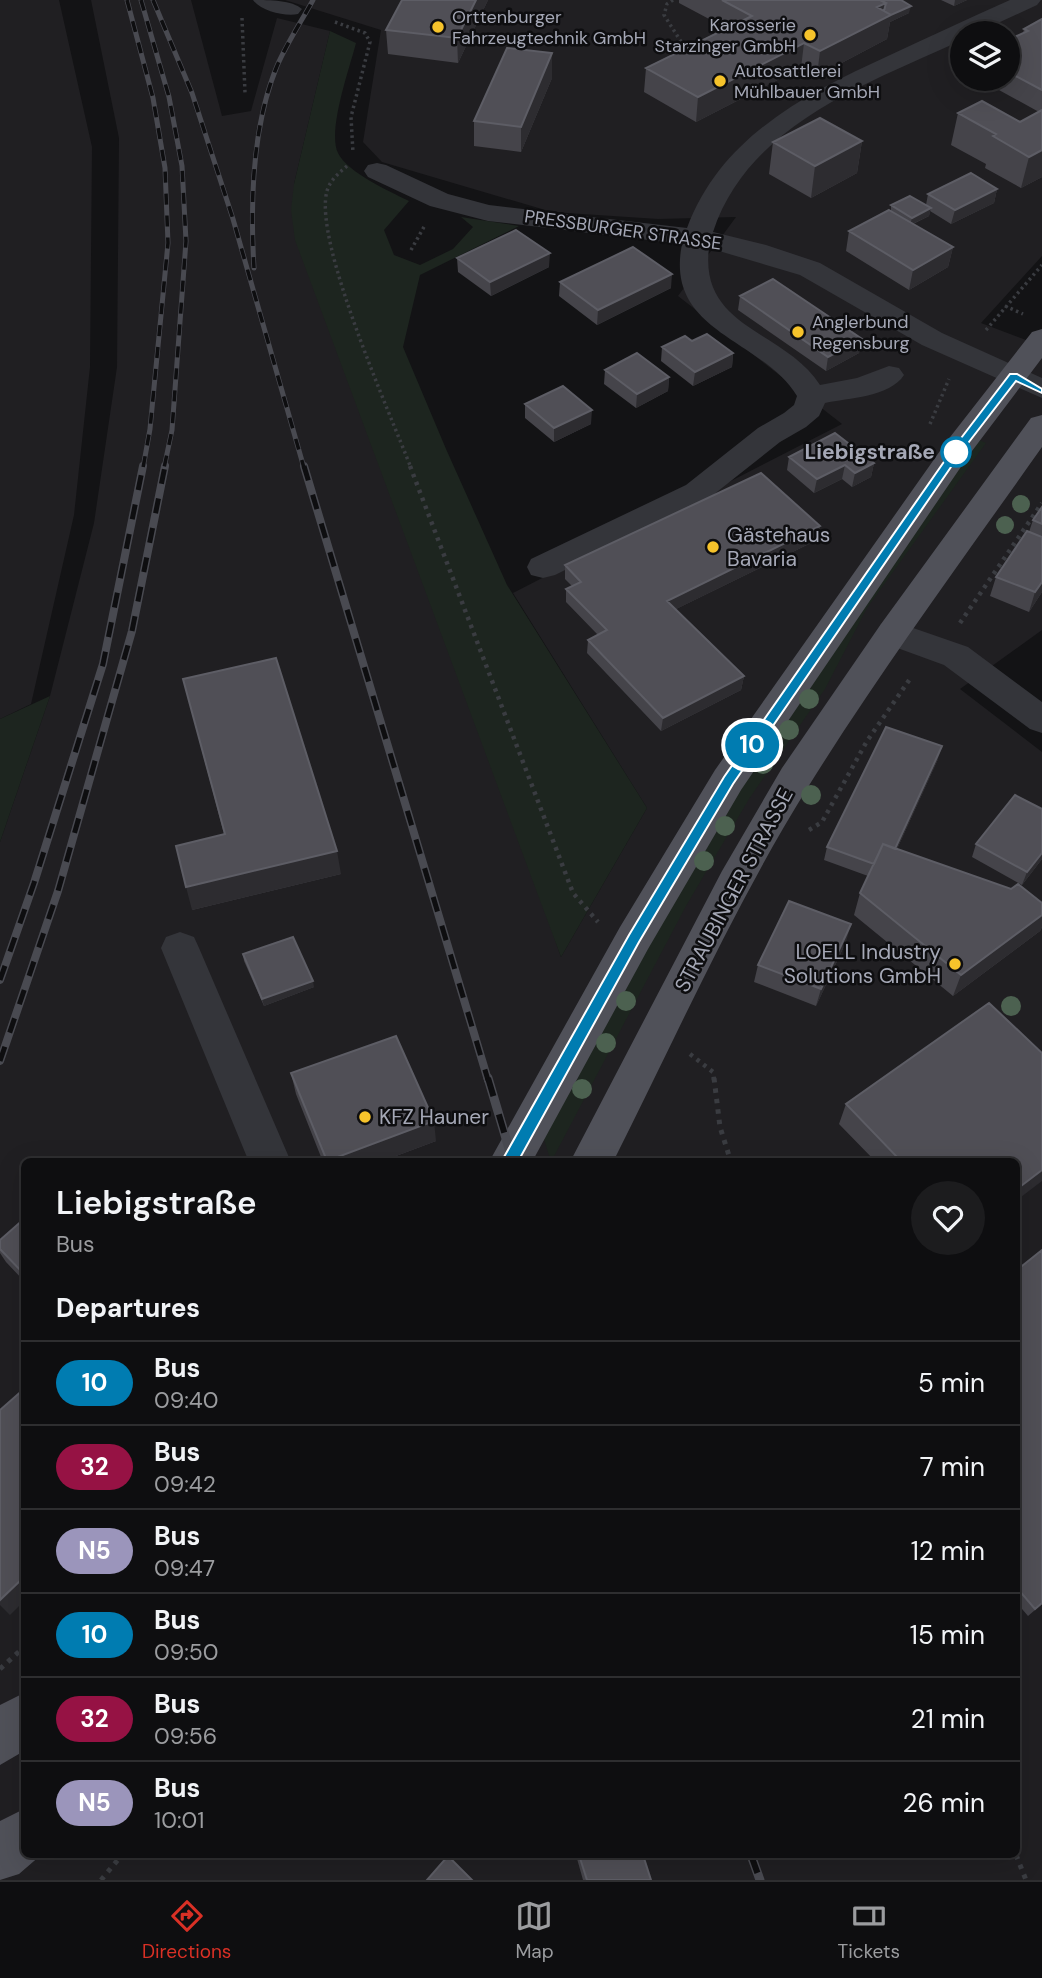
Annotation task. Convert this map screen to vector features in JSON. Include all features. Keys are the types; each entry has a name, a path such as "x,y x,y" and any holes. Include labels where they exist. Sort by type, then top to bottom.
{"main road":[{"path":"512,1158 634,939 728,780 951,460 1028,383 1042,338"},
{"name":"STRAUBINGER STRASSE","path":"592,1158 794,778 893,633 1042,425"},
{"path":"0,1739 21,1721"},
{"path":"0,1855 21,1838"}],"street":[{"path":"265,0 290,9"},
{"path":"543,567 697,492 759,442 795,421 808,409 812,396 801,378 719,316 701,297 693,279 697,237 713,197 733,168 764,137 800,109 1029,0"},
{"name":"PRESSBURGER STRASSE","path":"367,165 439,200 488,213 697,237 756,251 810,270 932,339 1028,383"},
{"path":"812,396 864,386 889,375"},
{"path":"893,633 938,649 974,668 1042,720"},
{"path":"180,948 268,1158"}],"path":[{"path":"673,0 667,4 664,15 687,51 695,55"},
{"path":"242,14 245,93"},
{"path":"335,22 365,33 370,42 351,117 352,150 367,165 332,180 326,202 331,242 344,293 573,893 602,927"},
{"path":"967,355 1042,265"},
{"path":"801,834 822,822 875,730 911,676 954,632 1042,503"},
{"path":"683,1051 713,1072 720,1128 730,1158"},
{"path":"0,1670 21,1650"},
{"path":"101,1880 119,1858"},
{"path":"1017,1858 1026,1880"}],"shaded area":[{"path":"0,0 59,0 92,147 90,367 74,515 31,704 0,719"},
{"path":"91,0 191,0 222,116 251,111 277,18 330,31 294,184 561,957 647,808 513,593 842,424 678,296 736,217 658,219 552,212 382,162 363,142 381,30 285,0 1042,0 1042,256 981,323 1042,346 1042,630 960,689 1042,752 1042,1880 0,1880 0,842 50,696 94,523 117,367 119,138"},
{"path":"330,31 356,43 337,115 335,143 338,153 350,168 409,201 384,230 394,255 420,265 453,249 473,227 461,217 519,226 420,275 403,347 507,585 647,808 561,957 295,240 291,210 294,184"},
{"path":"979,440 986,443 867,608 825,689 749,799 686,906 553,1158 550,1158 544,1139 661,920 752,767"},
{"path":"50,696 0,842 0,719"}],"building":[{"path":"402,0 476,0 457,38 386,30"},
{"path":"722,0 880,0 886,3 877,7 891,15 820,51 804,43 698,97 646,68 752,16"},
{"path":"880,0 901,0 911,6 891,15 884,11 886,3"},
{"path":"1042,19 1042,90 1020,78 1020,35 1028,31 1024,29"},
{"path":"507,48 552,53 521,127 474,121"},
{"path":"982,101 1020,122 1042,110 1042,150 1029,157 993,136 996,134 958,113"},
{"path":"820,118 862,141 815,166 773,142"},
{"path":"971,173 997,189 955,210 928,194"},
{"path":"910,196 931,208 912,218 891,205"},
{"path":"889,210 953,247 913,270 849,231"},
{"path":"516,230 550,253 490,282 457,258"},
{"path":"633,247 672,274 598,310 560,282"},
{"path":"773,279 862,339 828,357 740,296"},
{"path":"707,334 733,353 695,372 662,347 685,336 692,341"},
{"path":"637,353 669,377 637,394 605,370"},
{"path":"563,386 592,410 554,428 525,404"},
{"path":"835,433 874,463 855,473 845,465 817,479 789,457"},
{"path":"761,473 820,526 667,601 744,676 663,718 588,640 607,630 566,589 581,582 565,565"},
{"path":"1042,507 1042,524 1033,520"},
{"path":"1027,531 1042,537 1042,582 1035,592 996,577"},
{"path":"276,658 337,851 186,887 176,846 225,834 183,679"},
{"path":"886,727 942,746 895,849 883,844 874,864 827,847"},
{"path":"1015,795 1042,809 1042,853 1027,872 976,844"},
{"name":"LOELL Industry Solutions GmbH","path":"883,844 1011,889 1018,884 1042,903 1042,915 961,975 860,893"},
{"path":"789,901 851,924 821,989 758,965"},
{"path":"293,937 313,981 262,999 243,954"},
{"path":"989,1003 1042,1053 1042,1170 1020,1187 1020,1158 898,1158 846,1104"},
{"name":"KFZ Hauner","path":"396,1036 434,1121 335,1158 326,1158 291,1073"},
{"path":"21,1222 21,1271 0,1249 0,1240"},
{"path":"1042,1250 1042,1603 1035,1609 1020,1592 1020,1268"},
{"path":"21,1392 21,1580 0,1600 0,1410"},
{"path":"446,1858 450,1858 472,1880 427,1880"},
{"path":"580,1858 644,1858 651,1880 587,1880"}],"railway":[{"path":"127,0 153,98 165,168 168,243 150,429 143,468"},
{"path":"141,0 169,97 182,166 186,241 172,430 164,468"},
{"path":"153,0 192,93 233,219 304,468"},
{"path":"254,268 253,192 262,114 277,66 313,0"},
{"path":"0,980 34,883 103,664 143,466"},
{"path":"0,1061 58,891 132,631 165,466"},
{"path":"304,466 488,1080"},
{"path":"488,1078 512,1158"},
{"path":"752,1858 760,1880"}],"bus line":[{"name":"10","path":"512,1158 634,939 728,780 843,613 958,449 1014,377 1042,389"}],"place":[{"name":"Orttenburger Fahrzeugtechnik GmbH","path":"438,27"},
{"name":"Karosserie Starzinger GmbH","path":"810,35"},
{"name":"Autosattlerei Mühlbauer GmbH","path":"720,81"},
{"name":"Anglerbund Regensburg","path":"798,332"},
{"name":"Liebigstraße","path":"956,452"},
{"name":"Gästehaus Bavaria","path":"713,547"},
{"name":"LOELL Industry Solutions GmbH","path":"955,964"},
{"name":"KFZ Hauner","path":"365,1117"}]}
